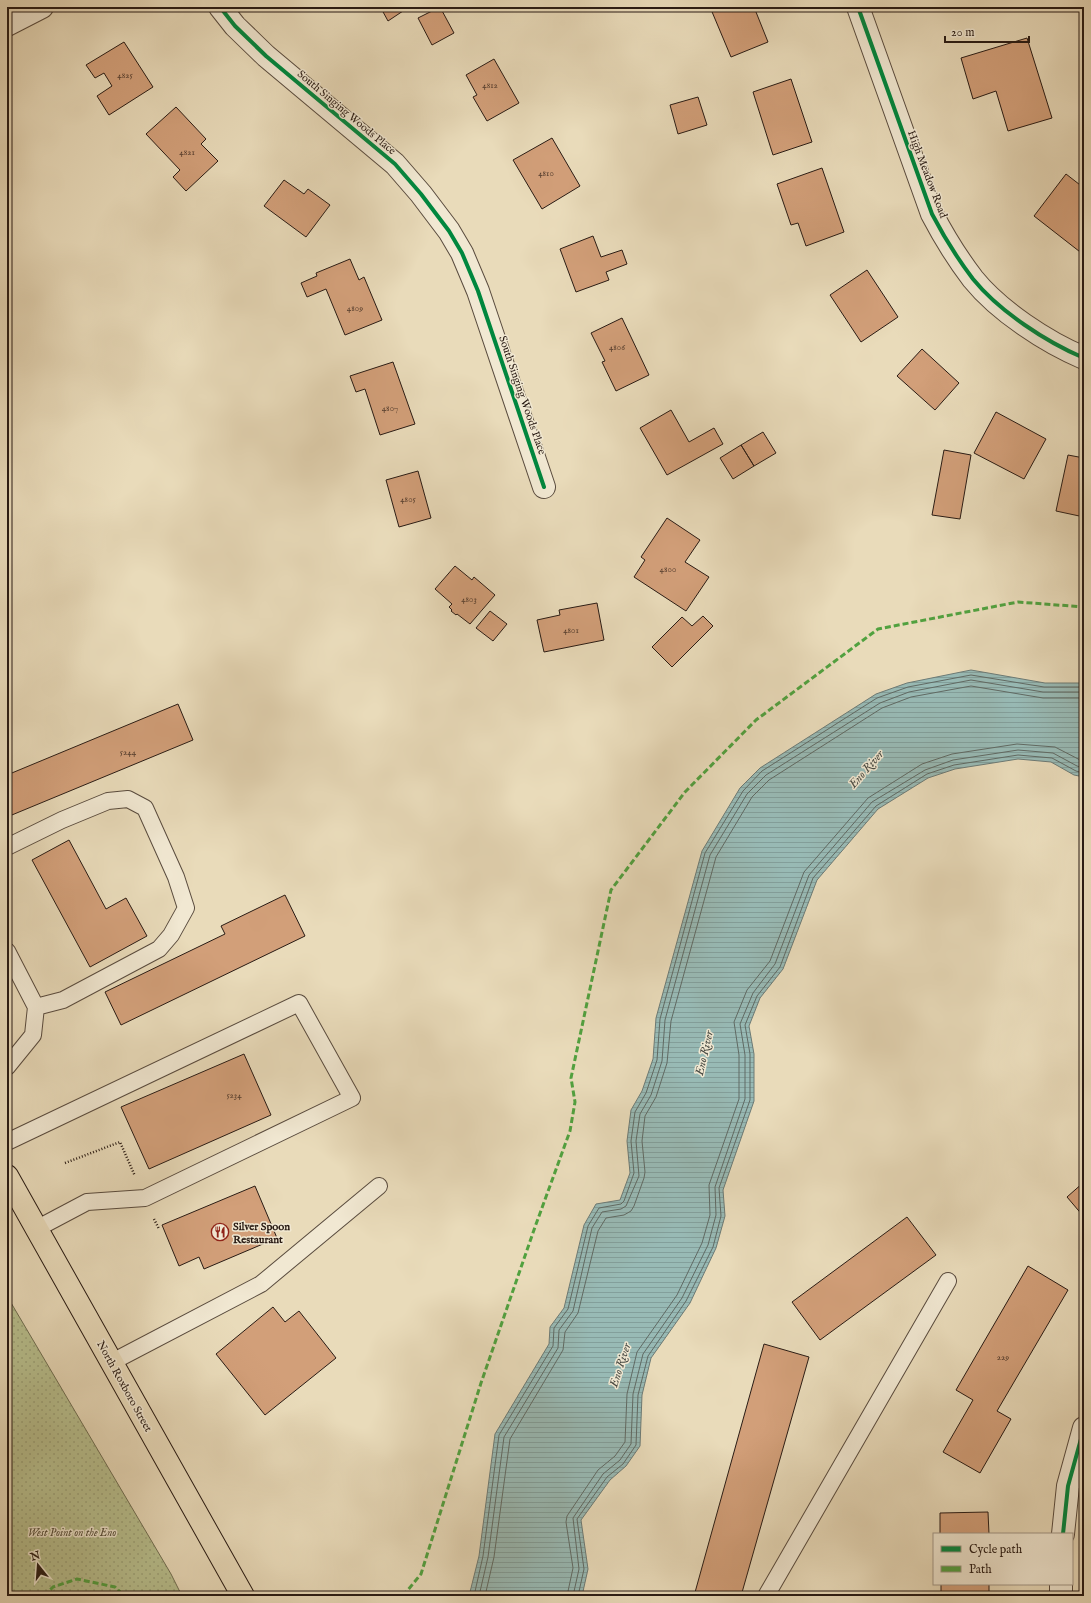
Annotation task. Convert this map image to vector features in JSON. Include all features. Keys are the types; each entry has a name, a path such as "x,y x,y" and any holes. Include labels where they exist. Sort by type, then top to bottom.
{"highway":[{"name":"North Roxboro Street","path":"7,1176 243,1596"}],"street":[{"path":"7,25 42,7"},
{"name":"South Singing Woods Place","path":"220,7 235,26 266,56 395,164 421,194 449,231 462,253 478,291 544,487"},
{"name":"High Meadow Road","path":"858,7 932,214 948,244 987,294 1013,316 1041,336 1069,352 1084,358"},
{"path":"1063,1533 1068,1486 1084,1428"},
{"path":"1061,1585 1061,1596"}],"lane":[{"path":"7,847 62,820 108,801 128,799 145,808 176,877 186,908 171,936 159,949 63,1000 36,1007"},
{"path":"7,951 36,1007 33,1035 7,1067"},
{"path":"7,1142 299,1003 352,1098 145,1198 86,1202 36,1229"},
{"path":"112,1362 261,1284 379,1186"},
{"path":"766,1596 948,1281"}],"path":[{"path":"65,1164 120,1142 159,1229"}],"green space":[{"name":"West Point on the Eno","path":"7,1296 171,1574 182,1596 7,1596"}],"water":[{"name":"Eno River","path":"971,670 1045,683 1084,683 1084,777 1074,775 1051,762 1018,759 955,769 928,778 878,809 817,880 783,969 760,998 749,1026 754,1054 754,1101 723,1190 725,1216 716,1248 690,1303 651,1358 642,1395 640,1446 626,1466 610,1480 581,1520 588,1569 582,1596 469,1596 479,1556 495,1434 549,1344 550,1327 564,1308 584,1225 596,1204 620,1200 630,1173 627,1141 631,1110 642,1091 653,1059 656,1018 702,851 740,788 760,768 876,694 907,683"}],"building":[{"path":"387,7 401,7 403,11 388,21 382,10"},
{"path":"440,7 454,33 432,45 418,18"},
{"path":"710,7 754,7 768,42 731,57"},
{"path":"1027,38 1052,118 1008,131 996,91 973,99 961,58"},
{"path":"124,42 153,87 109,115 97,96 112,86 104,73 95,78 86,65"},
{"path":"494,59 519,103 487,121 473,97 477,95 466,75"},
{"path":"791,79 812,142 773,155 753,92"},
{"path":"698,97 707,125 678,134 670,105"},
{"path":"176,107 206,139 201,144 218,161 186,191 173,177 180,170 146,134"},
{"path":"552,138 580,186 542,209 513,160"},
{"path":"822,168 844,232 806,246 798,223 791,225 777,184"},
{"path":"1066,174 1084,188 1084,255 1034,216"},
{"path":"284,180 304,194 308,189 330,205 306,237 264,206"},
{"path":"593,236 601,257 622,250 627,264 606,272 609,280 576,292 560,249"},
{"path":"350,259 359,280 364,277 382,320 345,335 326,289 307,297 301,283 317,276 316,273"},
{"path":"867,270 898,317 861,342 830,295"},
{"path":"622,318 649,375 616,391 602,362 605,361 591,333"},
{"path":"922,349 959,383 935,410 897,376"},
{"path":"393,362 415,424 380,435 365,389 356,392 350,376"},
{"path":"671,410 689,442 714,428 723,444 667,475 640,428"},
{"path":"996,412 1046,439 1024,479 974,453"},
{"path":"763,432 776,453 754,466 741,445"},
{"path":"741,445 754,466 733,479 720,458"},
{"path":"944,450 971,455 960,519 932,515"},
{"path":"1068,455 1084,458 1084,517 1056,511"},
{"path":"418,471 431,518 399,527 386,480"},
{"path":"667,518 700,540 685,562 709,577 686,611 634,577 645,560 641,557"},
{"path":"455,566 472,580 474,577 495,595 470,624 451,611 452,610 449,607 452,604 435,589"},
{"path":"597,603 604,640 544,652 537,620 560,615 559,610"},
{"path":"490,611 507,624 493,641 476,628"},
{"path":"703,616 713,626 672,667 652,647 682,617 692,626"},
{"path":"178,704 193,740 7,817 7,775"},
{"path":"69,840 106,909 126,898 147,936 90,967 32,860"},
{"path":"285,895 305,936 121,1025 105,992 225,934 221,926"},
{"path":"244,1054 271,1115 149,1169 121,1107"},
{"path":"1084,1182 1084,1217 1067,1197"},
{"name":"Silver Spoon Restaurant","path":"255,1186 277,1238 204,1269 199,1257 179,1266 162,1225"},
{"path":"907,1217 936,1255 820,1340 792,1302"},
{"path":"1028,1266 1068,1290 997,1411 1011,1419 980,1473 943,1452 973,1400 956,1390"},
{"path":"273,1307 285,1322 299,1311 336,1358 265,1415 216,1354"},
{"path":"764,1344 809,1357 741,1596 694,1596"},
{"path":"988,1512 989,1533 940,1533 940,1513"},
{"path":"941,1585 989,1585 989,1596 941,1596"}],"marked path":[{"path":"403,1596 421,1574 481,1383 570,1131 575,1102 571,1078 611,890 685,792 756,720 878,629 1018,602 1084,607"},
{"path":"44,1596 53,1587 77,1579 115,1587 124,1596"}],"cycle path":[{"path":"220,7 235,26 266,56 395,164 421,194 449,231 462,253 478,291 544,487"},
{"path":"858,7 932,214 956,255 973,279 996,303 1039,334 1084,358"},
{"path":"1063,1533 1068,1486 1084,1428"}],"place":[{"name":"Silver Spoon Restaurant","path":"220,1232"}]}
